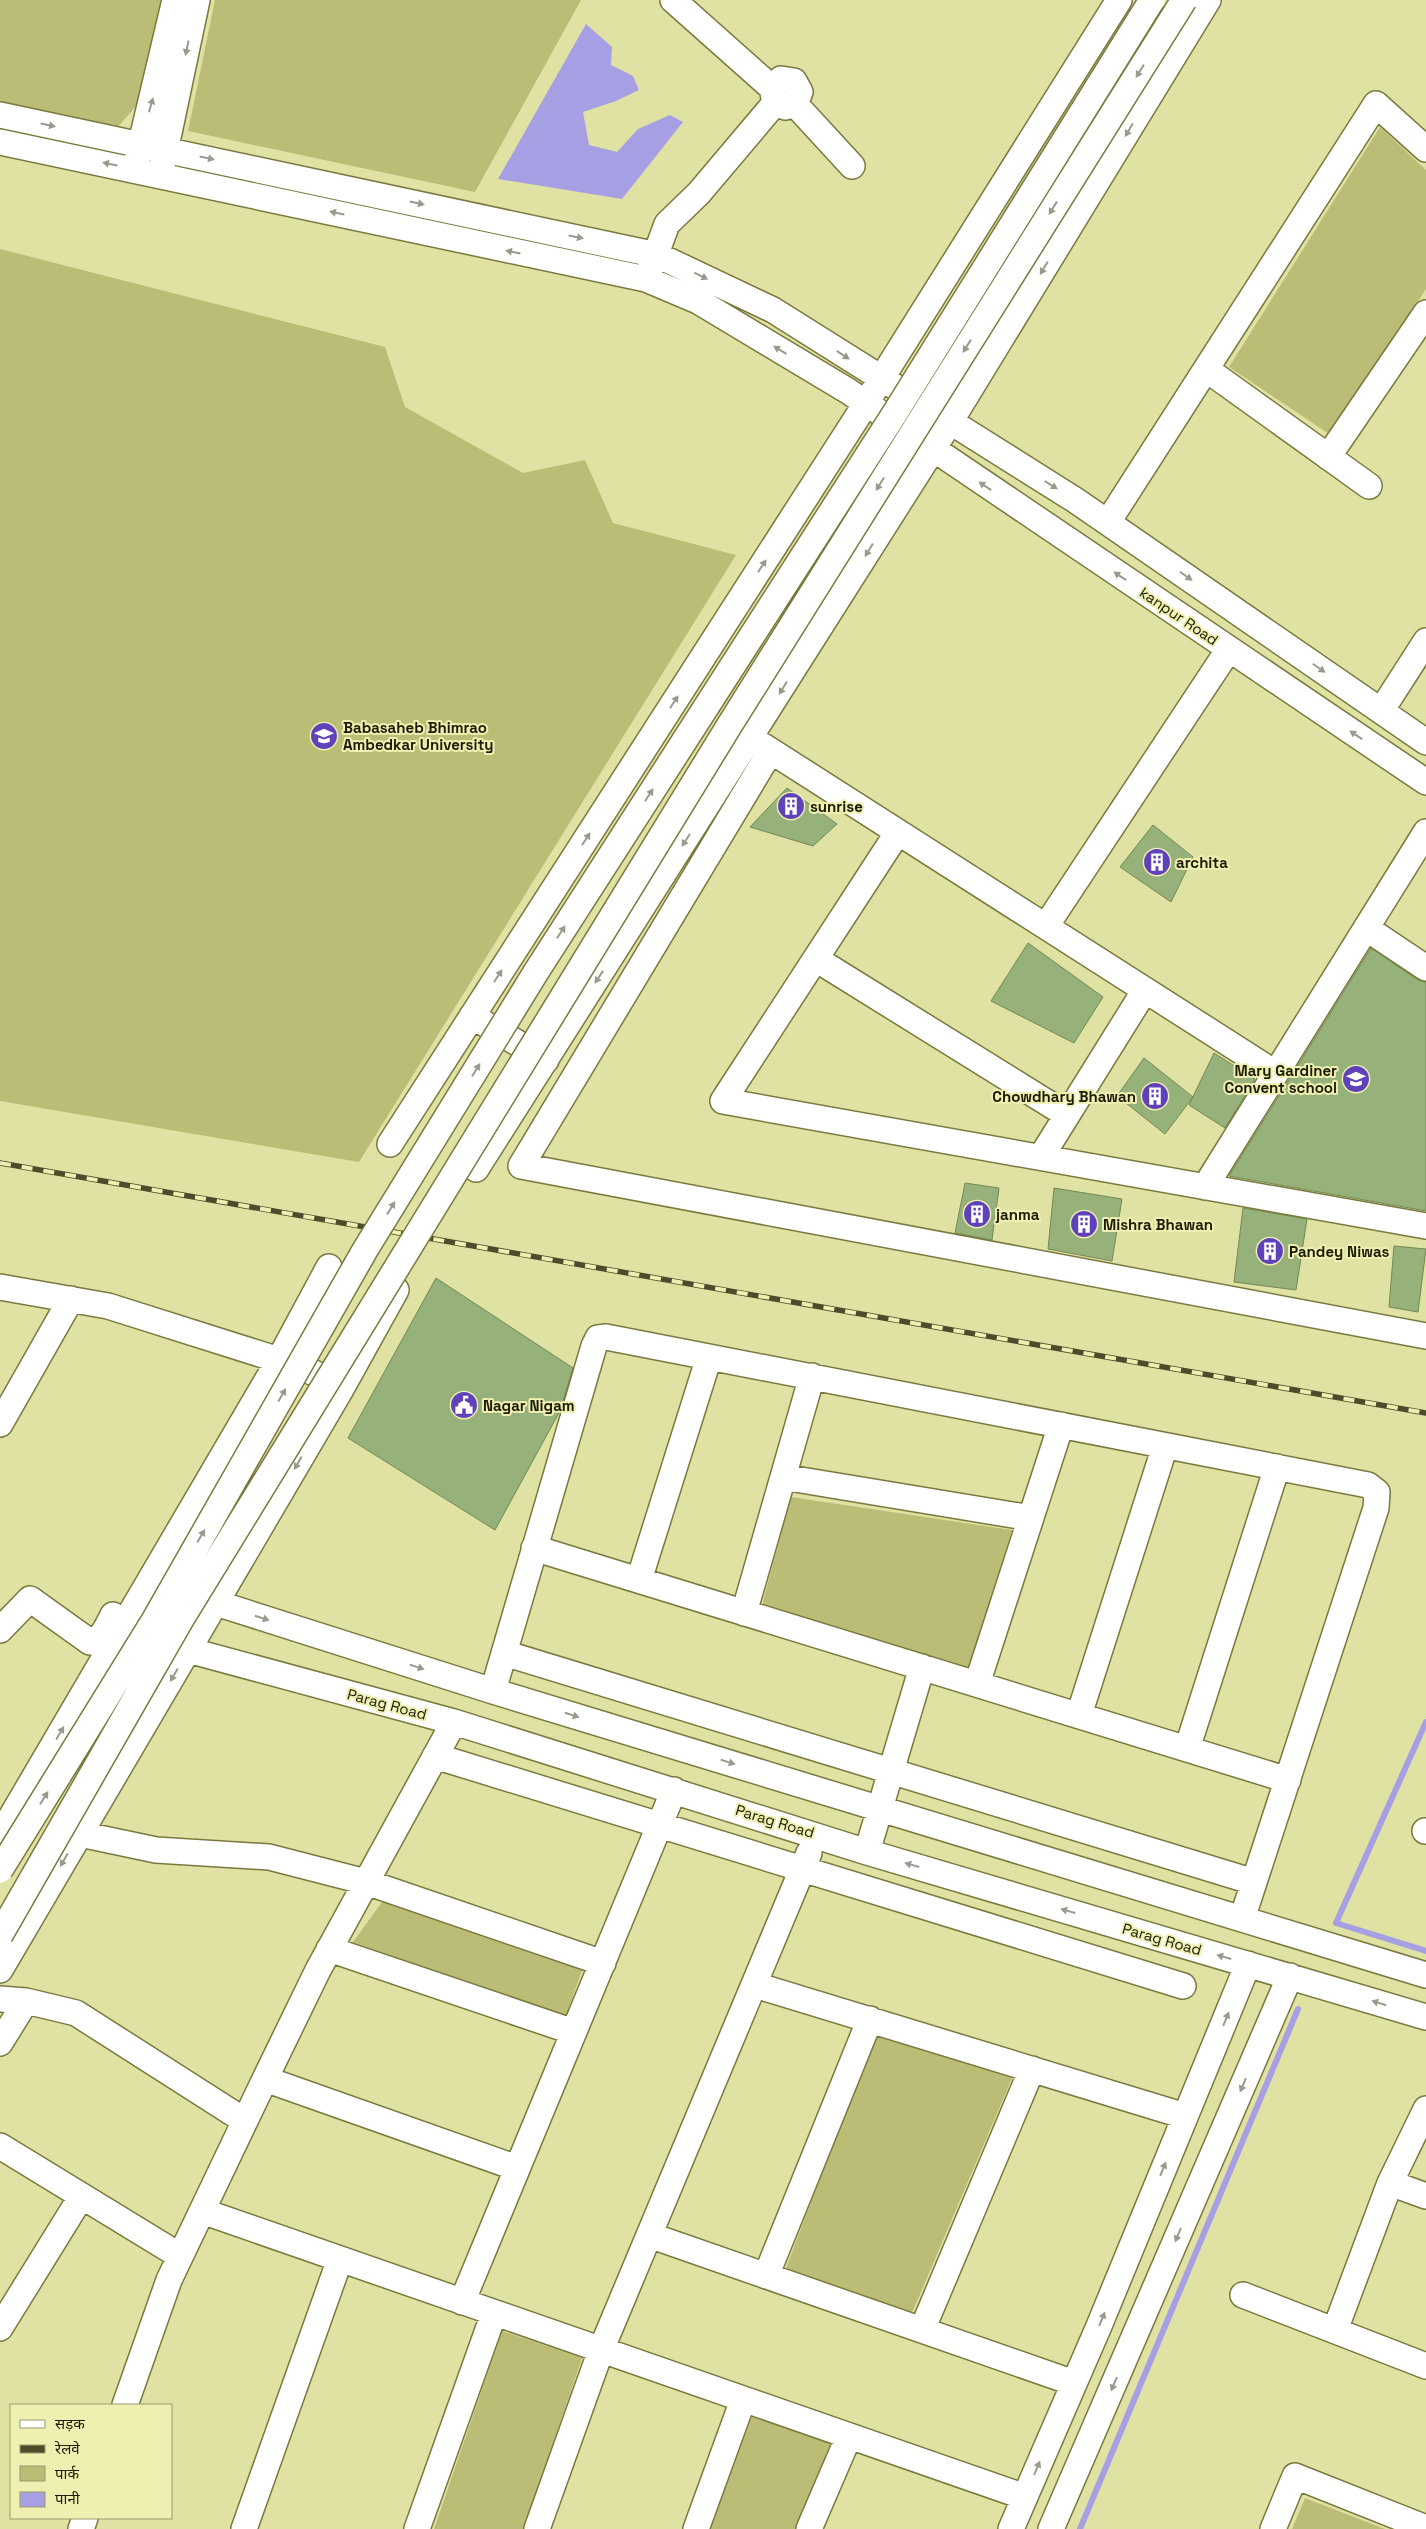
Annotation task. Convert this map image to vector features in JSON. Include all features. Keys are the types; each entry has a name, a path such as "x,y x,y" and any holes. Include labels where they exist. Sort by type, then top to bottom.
{"street":[{"path":"135,169 175,0"},
{"path":"160,175 197,0"},
{"path":"673,0 781,98 852,166"},
{"path":"0,1870 154,1618 365,1250 536,972 895,413 1152,0 1187,34"},
{"path":"0,1935 180,1621 729,726 1184,0"},
{"path":"1208,0 932,450 521,1166 1426,1336"},
{"path":"390,1144 881,380 1114,2 1172,58"},
{"path":"646,279 657,255 667,224 699,193 781,98"},
{"path":"1108,522 1376,104 1426,149"},
{"path":"0,115 657,255 773,310 1108,522 1426,742"},
{"name":"kanpur Road","path":"0,142 135,169 646,279 698,301 848,391 932,450 1426,782"},
{"path":"370,220 376,194"},
{"path":"1328,457 1426,313"},
{"path":"1206,369 1369,486"},
{"path":"1381,711 1426,641"},
{"path":"1046,926 1229,649"},
{"path":"1384,754 1402,725"},
{"path":"761,745 1276,1073"},
{"path":"476,1169 546,1060 761,745"},
{"path":"898,832 724,1101 1426,1226"},
{"path":"1205,1186 1426,832"},
{"path":"1366,928 1426,968"},
{"path":"816,959 1067,1115"},
{"path":"1041,1157 1145,990"},
{"path":"472,1016 546,1060"},
{"path":"0,1630 30,1599 90,1642 97,1640 329,1267"},
{"path":"0,1286 108,1306 273,1357 290,1360 338,1385 340,1391"},
{"path":"0,1970 340,1391 396,1290"},
{"path":"0,1424 71,1299"},
{"path":"499,1673 534,1548 598,1338 606,1337 708,1356 1368,1485 1377,1492 1376,1508 1248,1902"},
{"path":"639,1580 708,1356"},
{"path":"0,1836 156,1573 273,1357"},
{"path":"744,1613 812,1376"},
{"path":"977,1684 1061,1425"},
{"path":"1079,1715 1165,1446"},
{"path":"1188,1749 1277,1467"},
{"path":"783,1476 1031,1518"},
{"path":"534,1548 1288,1780"},
{"path":"156,1573 216,1603 499,1673 1248,1902 1333,1947 1426,1975"},
{"name":"Parag Road","path":"124,1626 188,1650 454,1722 816,1834 868,1852 1426,2017"},
{"path":"868,1852 922,1667"},
{"path":"499,1673 1248,1902"},
{"path":"125,2404 169,2280 180,2256 329,1948 454,1722"},
{"path":"435,1756 1183,1986"},
{"path":"462,2302 674,1790"},
{"path":"80,1834 156,1850 269,1857 366,1882 603,1963"},
{"path":"538,2529 601,2350 804,1869 816,1834"},
{"path":"1319,1985 1333,1947"},
{"path":"329,1948 574,2032"},
{"path":"1011,2529 1074,2383 1248,1964"},
{"path":"1051,2529 1290,1976"},
{"path":"755,1984 1185,2116"},
{"path":"0,1999 26,2001 76,2013 246,2121"},
{"path":"0,2043 26,2001"},
{"path":"766,2276 870,2019"},
{"path":"922,2330 1032,2069"},
{"path":"265,2080 518,2168"},
{"path":"1335,2330 1390,2183 1426,2109"},
{"path":"0,2146 180,2256"},
{"path":"1390,2183 1426,2196"},
{"path":"0,2328 81,2197"},
{"path":"202,2211 1025,2497"},
{"path":"649,2235 1074,2383"},
{"path":"244,2529 340,2259"},
{"path":"1244,2295 1426,2366"},
{"path":"417,2529 494,2313"},
{"path":"696,2529 743,2400"},
{"path":"808,2529 849,2436"},
{"path":"1273,2529 1295,2476 1426,2528"}],"green space":[{"path":"0,0 165,0 143,98 117,128 0,103"},
{"path":"215,0 581,0 475,192 188,131"},
{"path":"1380,127 1426,170 1426,289 1329,434 1229,367"},
{"path":"0,249 385,347 405,407 523,473 585,460 613,523 736,555 359,1162 0,1101"},
{"path":"791,1497 1012,1530 968,1671 762,1605"},
{"path":"382,1902 582,1970 566,2016 353,1942"},
{"path":"874,2036 1013,2076 912,2313 786,2268"},
{"path":"502,2331 582,2358 524,2529 434,2529"},
{"path":"753,2414 833,2444 796,2529 710,2529"},
{"path":"1305,2498 1385,2529 1292,2529"}],"water":[{"path":"586,24 612,47 611,65 633,76 639,90 616,101 583,112 589,145 617,152 638,129 670,115 683,122 622,199 498,179"}],"building":[{"name":"sunrise","path":"787,788 837,824 813,846 750,827"},
{"name":"archita","path":"1153,825 1193,857 1171,902 1120,867"},
{"path":"1028,943 1103,997 1074,1043 991,1001"},
{"name":"Mary Gardiner Convent school","path":"1371,948 1418,980 1426,982 1426,1211 1229,1176"},
{"path":"1214,1053 1255,1079 1225,1128 1189,1105"},
{"name":"Chowdhary Bhawan","path":"1144,1058 1193,1097 1165,1134 1117,1096"},
{"name":"janma","path":"965,1183 999,1188 992,1240 955,1233"},
{"name":"Mishra Bhawan","path":"1054,1188 1122,1199 1112,1261 1048,1249"},
{"name":"Pandey Niwas","path":"1243,1208 1307,1219 1296,1290 1234,1282"},
{"path":"1394,1246 1426,1249 1418,1312 1389,1307"},
{"name":"Nagar Nigam","path":"436,1278 573,1368 560,1411 495,1530 348,1438"}],"waterway":[{"path":"1426,1722 1336,1923 1426,1951"},
{"path":"1080,2529 1298,2009"}],"railway":[{"path":"0,1163 1426,1413"}],"place":[{"name":"Babasaheb Bhimrao Ambedkar University","path":"324,736"},
{"name":"sunrise","path":"791,806"},
{"name":"archita","path":"1157,862"},
{"name":"Mary Gardiner Convent school","path":"1356,1079"},
{"name":"Chowdhary Bhawan","path":"1155,1096"},
{"name":"janma","path":"977,1214"},
{"name":"Mishra Bhawan","path":"1084,1224"},
{"name":"Pandey Niwas","path":"1270,1251"},
{"name":"Nagar Nigam","path":"464,1405"}]}
